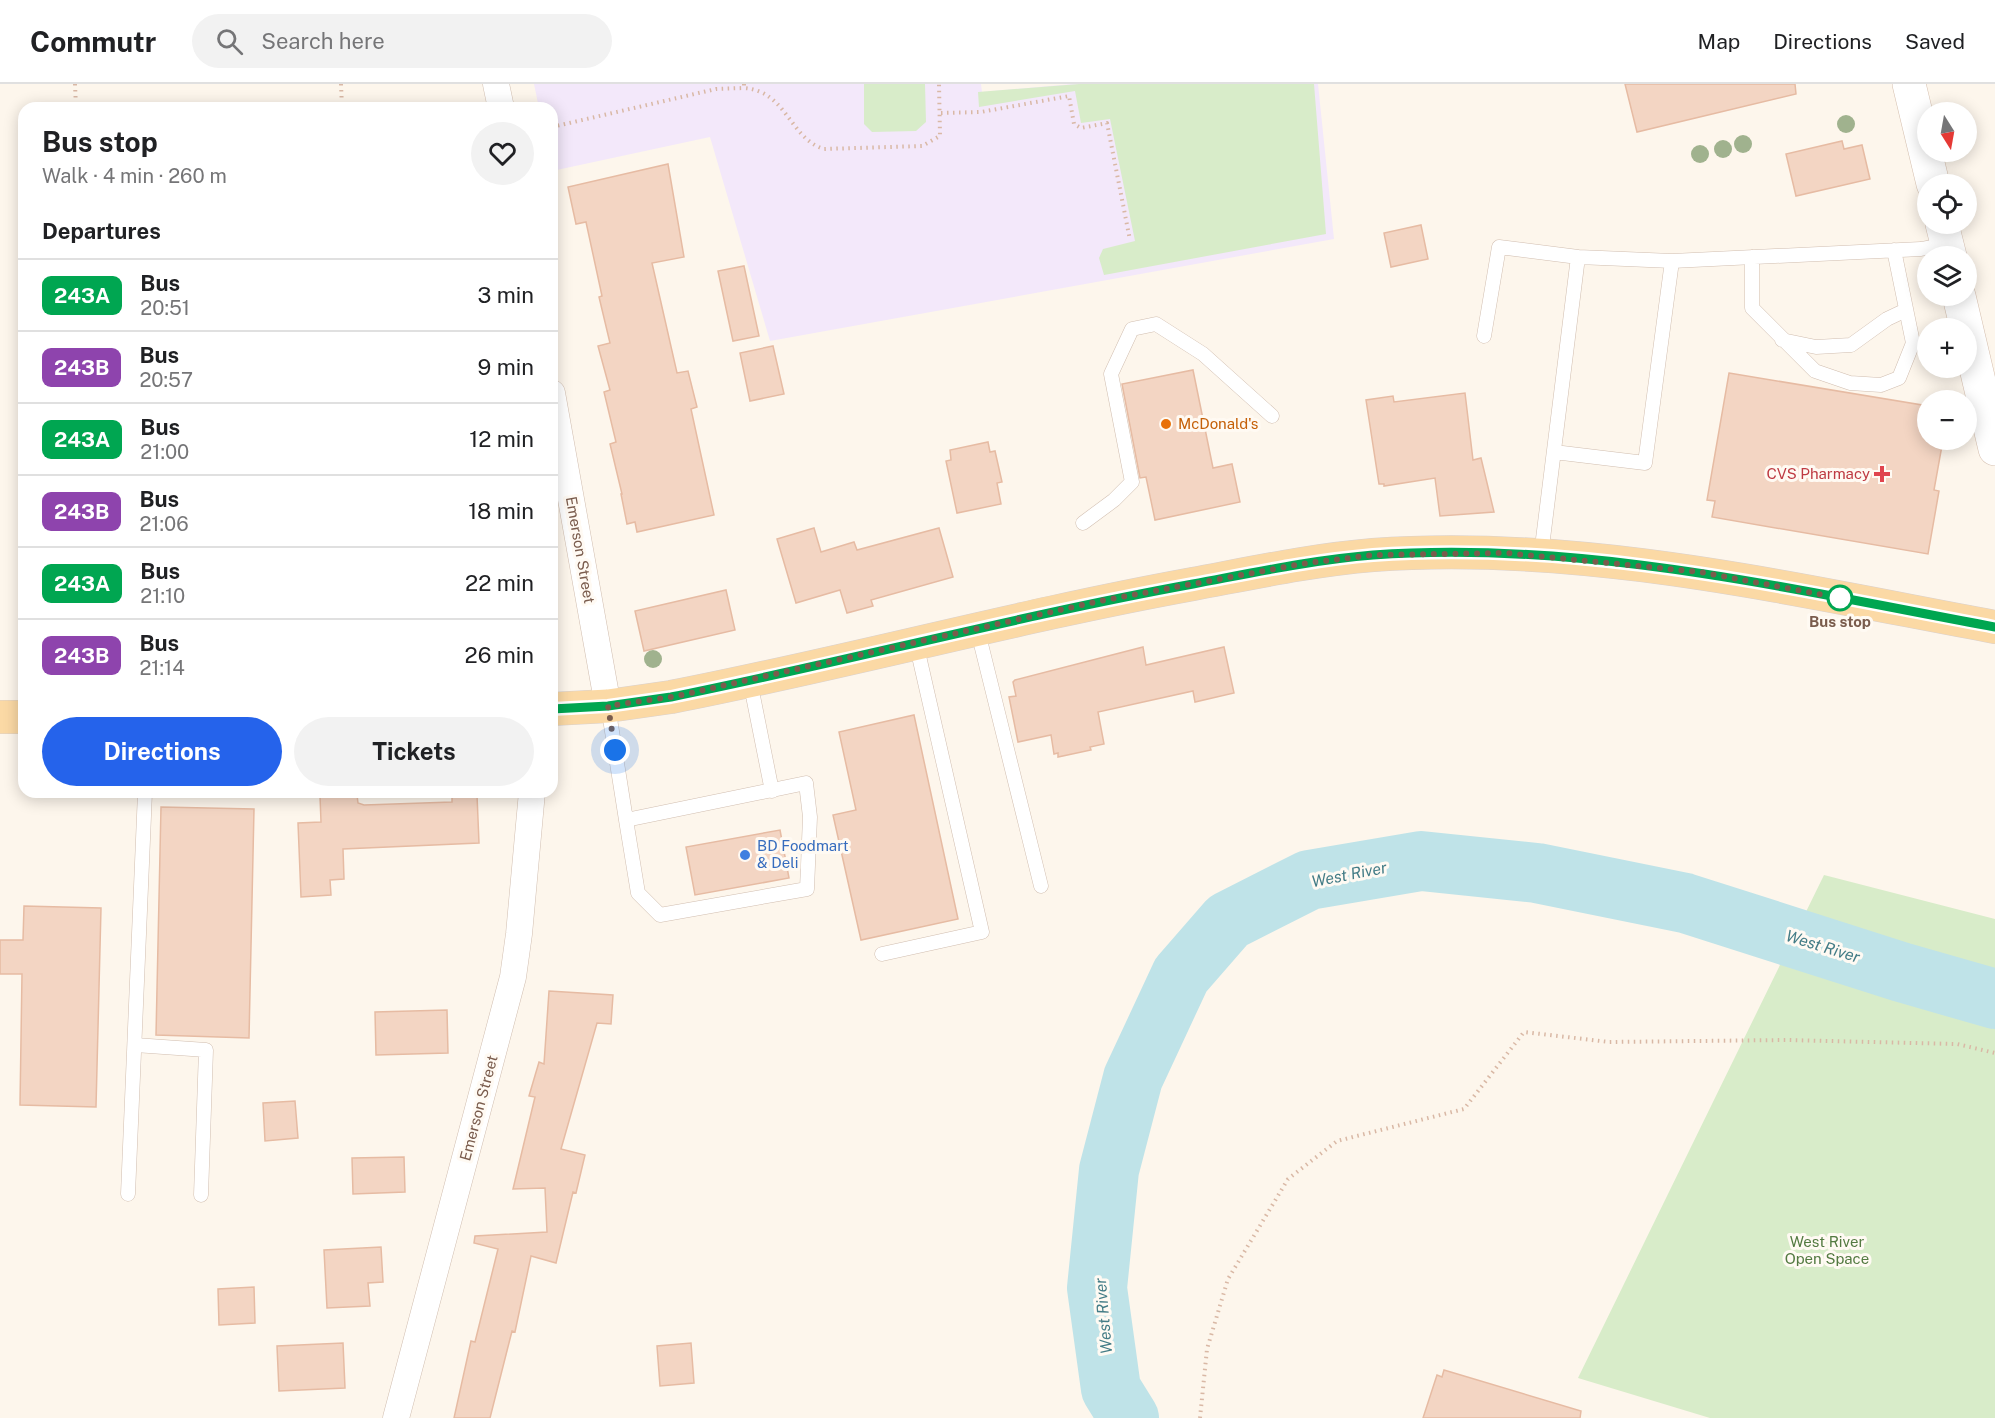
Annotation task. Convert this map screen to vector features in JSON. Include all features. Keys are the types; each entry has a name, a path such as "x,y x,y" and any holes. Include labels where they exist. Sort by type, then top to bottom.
{"main road":[{"path":"1909,84 1931,174"},
{"path":"1961,306 1994,441"},
{"path":"558,709 608,706 671,697 1100,601 1307,563 1374,555 1506,553 1700,572 1995,627"},
{"path":"0,717 18,717"}],"street":[{"path":"496,84 500,102"},
{"name":"Emerson Street","path":"558,427 608,706"},
{"name":"Emerson Street","path":"396,1418 513,977 531,798"}],"lane":[{"path":"1484,336 1499,247 1578,257 1672,261 1921,249 1946,241"},
{"path":"1752,257 1752,308 1782,340 1815,371 1850,383 1881,385 1899,378 1913,343 1894,250"},
{"path":"1541,556 1578,257"},
{"path":"1554,452 1645,463 1672,261"},
{"path":"1782,340 1816,346 1851,345 1887,319 1906,309"},
{"path":"1083,523 1114,500 1132,482 1111,374 1132,329 1156,324 1203,354 1272,416"},
{"path":"978,628 1041,886"},
{"path":"882,954 982,932 916,643"},
{"path":"750,680 772,790"},
{"path":"608,706 626,820 638,893 660,915 807,889 810,817 806,783 626,820"},
{"path":"128,1194 145,798"},
{"path":"135,1045 206,1050 201,1196"}],"path":[{"path":"75,84 76,102"},
{"path":"341,84 342,102"},
{"path":"558,126 716,89 744,86 757,89 774,99 815,146 824,149 922,146 940,136 939,84"},
{"path":"941,113 981,112 1069,96 1074,124 1081,128 1107,123 1130,240"},
{"path":"1200,1418 1207,1348 1228,1279 1288,1179 1337,1141 1464,1109 1524,1032 1609,1042 1786,1040 1957,1044 1995,1053"}],"shaded area":[{"path":"534,84 981,84 982,92 1072,84 1318,84 1334,239 770,341 710,137 558,170 558,102 538,102"}],"green space":[{"path":"864,84 925,84 926,122 916,131 872,132 864,124"},
{"path":"1079,84 1314,84 1326,234 1104,275 1099,258 1103,249 1135,241 1110,119 1081,123 1075,91 979,107 978,92"},
{"name":"West River Open Space","path":"1824,875 1995,919 1995,1418 1710,1418 1578,1378"}],"building":[{"path":"1625,84 1795,84 1796,94 1637,132"},
{"path":"1842,141 1844,149 1862,145 1870,179 1796,196 1786,154"},
{"path":"668,164 684,257 652,263 677,373 688,371 697,407 691,409 714,515 637,532 635,522 627,524 610,444 616,442 604,392 610,390 598,346 610,343 599,297 602,296 586,222 576,224 568,187"},
{"path":"1421,225 1428,259 1391,267 1384,233"},
{"path":"744,266 759,336 733,341 718,271"},
{"path":"773,346 784,394 750,401 740,353"},
{"name":"McDonald's","path":"1193,370 1213,468 1232,464 1240,502 1155,520 1146,477 1140,478 1122,384"},
{"name":"CVS Pharmacy","path":"1729,373 1917,404 1917,450 1941,450 1934,490 1939,491 1928,554 1712,517 1715,501 1707,500"},
{"path":"1465,393 1473,460 1481,458 1494,512 1440,516 1435,478 1384,486 1384,484 1379,484 1366,400 1393,396 1394,402"},
{"path":"988,442 990,452 995,451 1002,482 997,483 1001,504 957,513 946,461 951,460 950,450"},
{"path":"814,528 821,552 854,542 857,550 939,528 953,577 871,600 873,606 847,613 840,590 796,603 777,539"},
{"path":"726,590 735,630 644,651 635,611"},
{"path":"1143,647 1146,665 1224,647 1234,693 1195,702 1193,691 1098,712 1104,744 1090,747 1091,750 1058,757 1058,753 1054,754 1051,735 1018,742 1009,697 1016,696 1013,682 1015,680"},
{"path":"914,715 958,919 861,940 833,815 856,810 839,732"},
{"path":"320,798 357,798 358,803 364,805 452,802 452,798 477,798 479,843 343,849 344,879 330,880 331,895 301,897 298,823 321,822"},
{"path":"161,807 254,809 249,1038 156,1035"},
{"path":"780,830 789,878 695,895 686,847"},
{"path":"24,906 101,908 96,1107 20,1105 22,974 0,974 0,940 23,940"},
{"path":"549,991 613,995 611,1024 597,1023 561,1149 585,1155 576,1193 573,1192 556,1263 531,1256 515,1332 512,1331 490,1418 454,1418 471,1341 475,1342 498,1249 474,1243 475,1236 547,1232 545,1188 513,1189 535,1097 529,1096 539,1062 544,1064"},
{"path":"447,1010 448,1053 376,1055 375,1012"},
{"path":"295,1101 298,1138 265,1141 263,1103"},
{"path":"404,1157 405,1192 353,1194 352,1158"},
{"path":"381,1247 383,1282 368,1283 370,1306 327,1308 324,1250"},
{"path":"254,1287 255,1323 219,1325 218,1289"},
{"path":"343,1343 345,1388 279,1391 277,1346"},
{"path":"691,1343 694,1383 660,1386 657,1346"},
{"path":"1444,1370 1581,1411 1580,1418 1423,1418 1437,1375 1442,1377"}],"waterway":[{"name":"West River","path":"1129,1418 1111,1389 1097,1288 1109,1170 1133,1078 1181,975 1228,921 1309,880 1421,861 1537,873 1685,903 1901,972 1995,999"}],"bus line":[{"name":"243A","path":"558,709 608,706 671,697 1100,601 1307,563 1374,555 1506,553 1700,572 1995,627"}],"place":[{"name":"McDonald's","path":"1166,424"},
{"name":"CVS Pharmacy","path":"1882,474"},
{"name":"Bus stop","path":"1840,598"},
{"name":"BD Foodmart & Deli","path":"745,855"}],"route":[{"path":"615,750 608,706 677,696 1100,601 1307,563 1374,555 1506,553 1700,572 1840,598"}]}
